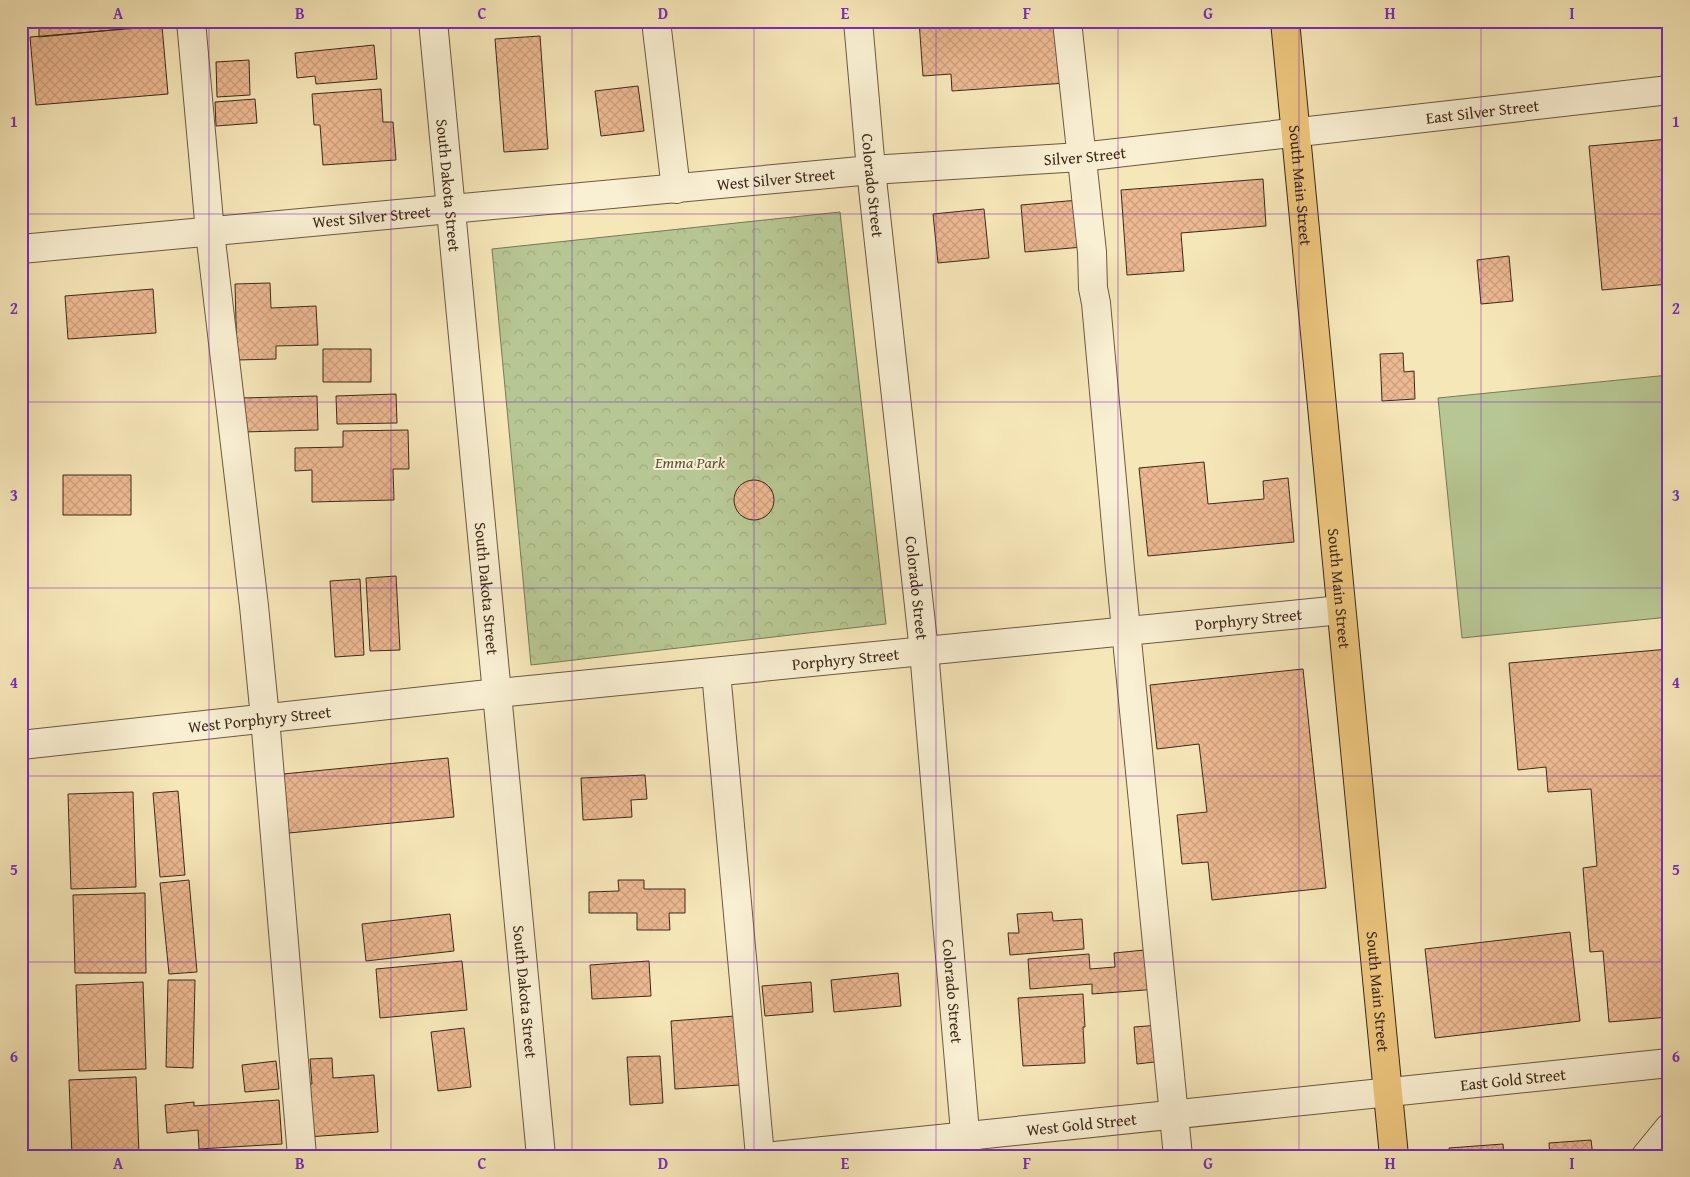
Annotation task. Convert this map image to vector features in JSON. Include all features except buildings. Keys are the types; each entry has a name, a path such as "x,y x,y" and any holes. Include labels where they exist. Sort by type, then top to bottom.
{"main road":[{"name":"South Main Street","path":"1285,21 1394,1156"}],"street":[{"path":"191,21 210,232 254,606 265,718 302,1156"},
{"name":"South Dakota Street","path":"433,21 541,1156"},
{"path":"656,21 676,189"},
{"name":"Colorado Street","path":"858,21 871,170 924,651 966,1146"},
{"path":"1067,21 1092,252 1093,288 1098,320 1120,569 1178,1156"},
{"name":"East Silver Street","path":"1296,134 1669,90"},
{"name":"Silver Street","path":"871,170 1081,157 1296,134"},
{"name":"West Silver Street","path":"21,249 871,170"},
{"name":"Porphyry Street","path":"498,693 1341,610"},
{"path":"716,672 760,1156"},
{"name":"West Porphyry Street","path":"21,745 498,693"},
{"name":"East Gold Street","path":"1388,1092 1669,1063"},
{"name":"West Gold Street","path":"775,1156 966,1146 1174,1115 1388,1092"},
{"path":"1646,1156 1669,1128"}],"green space":[{"name":"Emma Park","path":"840,212 886,624 531,665 492,249"},
{"path":"1669,375 1669,617 1462,638 1438,398"}]}
